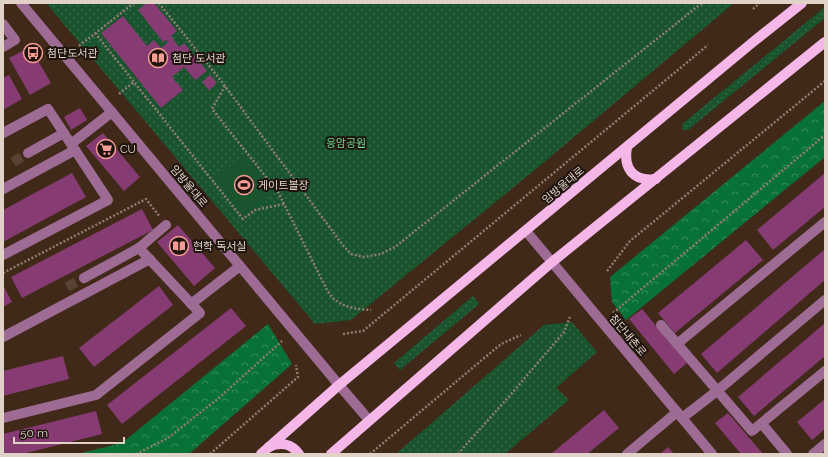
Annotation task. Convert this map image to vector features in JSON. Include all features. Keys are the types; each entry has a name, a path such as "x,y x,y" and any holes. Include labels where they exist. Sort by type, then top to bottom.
{"main road":[{"name":"임방울대로","path":"263,452 339,385 802,3"},
{"path":"331,454 552,262 825,42"},
{"path":"627,147 626,163 630,170 635,175 642,178 649,180 656,179"},
{"path":"263,452 271,446 285,444 292,447 299,454"}],"street":[{"name":"임방울대로","path":"21,3 369,420"},
{"path":"3,24 15,40 3,47"},
{"path":"3,133 48,109 108,200 3,255"},
{"path":"3,189 73,147 112,112"},
{"path":"28,153 64,133"},
{"path":"677,344 825,222"},
{"path":"84,278 140,248 166,225"},
{"name":"첨단내촌로","path":"526,231 712,454"},
{"path":"3,418 96,395 200,313 140,248"},
{"path":"3,337 150,259"},
{"path":"191,304 240,266"},
{"path":"627,454 679,415 717,391 825,300"},
{"path":"661,325 752,431 825,371"},
{"path":"762,424 787,454"},
{"path":"813,454 825,444"}],"path":[{"path":"79,46 134,3"},
{"path":"159,3 226,86 342,244 351,254 364,257 381,254 395,247 702,3"},
{"path":"753,9 760,3"},
{"path":"95,33 243,219 255,210 284,204"},
{"path":"342,334 363,331 708,44"},
{"path":"607,270 630,241 825,81"},
{"path":"119,94 134,82"},
{"path":"226,86 212,109 278,192 327,290 334,299 343,305 371,310"},
{"path":"613,313 825,135"},
{"path":"3,273 146,199 166,225"},
{"path":"458,454 564,332 570,317"},
{"path":"370,454 501,344 521,335"},
{"path":"136,454 168,438 220,397 282,341"},
{"path":"210,454 298,377 296,365"}],"green space":[{"name":"응암공원","path":"46,3 734,3 536,169 351,320 315,324"},
{"path":"825,7 825,18 688,130 682,130 682,124"},
{"path":"825,101 825,157 626,320 612,302 610,277"},
{"name":"게이트볼장","path":"245,154 276,191 243,217 213,179"},
{"path":"473,296 479,304 400,370 394,363"},
{"path":"572,322 597,352 556,388 569,400 505,454 396,454 544,325"},
{"path":"268,324 292,364 189,454 77,454 122,443"}],"building":[{"name":"첨단 도서관","path":"147,3 154,3 177,31 171,36 179,47 184,43 207,71 195,80 184,67 172,77 183,90 161,108 101,33 123,16 147,46 154,40 161,48 168,42 166,40 163,42 138,10"},
{"path":"30,47 51,83 30,95 9,58"},
{"path":"9,75 22,99 3,110 3,78"},
{"path":"210,75 217,83 209,90 202,82"},
{"path":"80,108 87,120 71,130 64,117"},
{"path":"103,133 140,177 124,191 86,146"},
{"path":"72,173 86,197 3,242 3,210"},
{"path":"825,173 825,207 773,250 757,230"},
{"path":"142,209 153,230 22,298 11,277"},
{"path":"178,225 215,268 194,286 157,242"},
{"path":"746,240 763,260 675,333 658,313"},
{"path":"825,249 825,280 717,373 701,354"},
{"path":"3,285 12,302 3,307"},
{"path":"159,286 173,305 94,367 79,348"},
{"path":"231,308 246,326 122,424 107,405"},
{"path":"642,309 687,363 674,374 629,319"},
{"path":"825,323 825,356 754,416 738,397"},
{"path":"63,356 69,379 3,396 3,371"},
{"path":"825,399 825,429 812,440 797,422"},
{"path":"604,410 619,428 587,454 551,454"},
{"path":"96,411 102,434 22,454 3,454 3,434"},
{"path":"728,413 763,454 741,454 715,423"},
{"path":"668,447 674,454 660,454"}],"tunnel":[{"path":"13,162 28,153"},
{"path":"67,287 84,278"}],"place":[{"name":"첨단도서관","path":"33,53"},
{"name":"첨단 도서관","path":"158,58"},
{"name":"CU","path":"106,149"},
{"name":"게이트볼장","path":"244,185"},
{"name":"현학 독서실","path":"179,246"}]}
